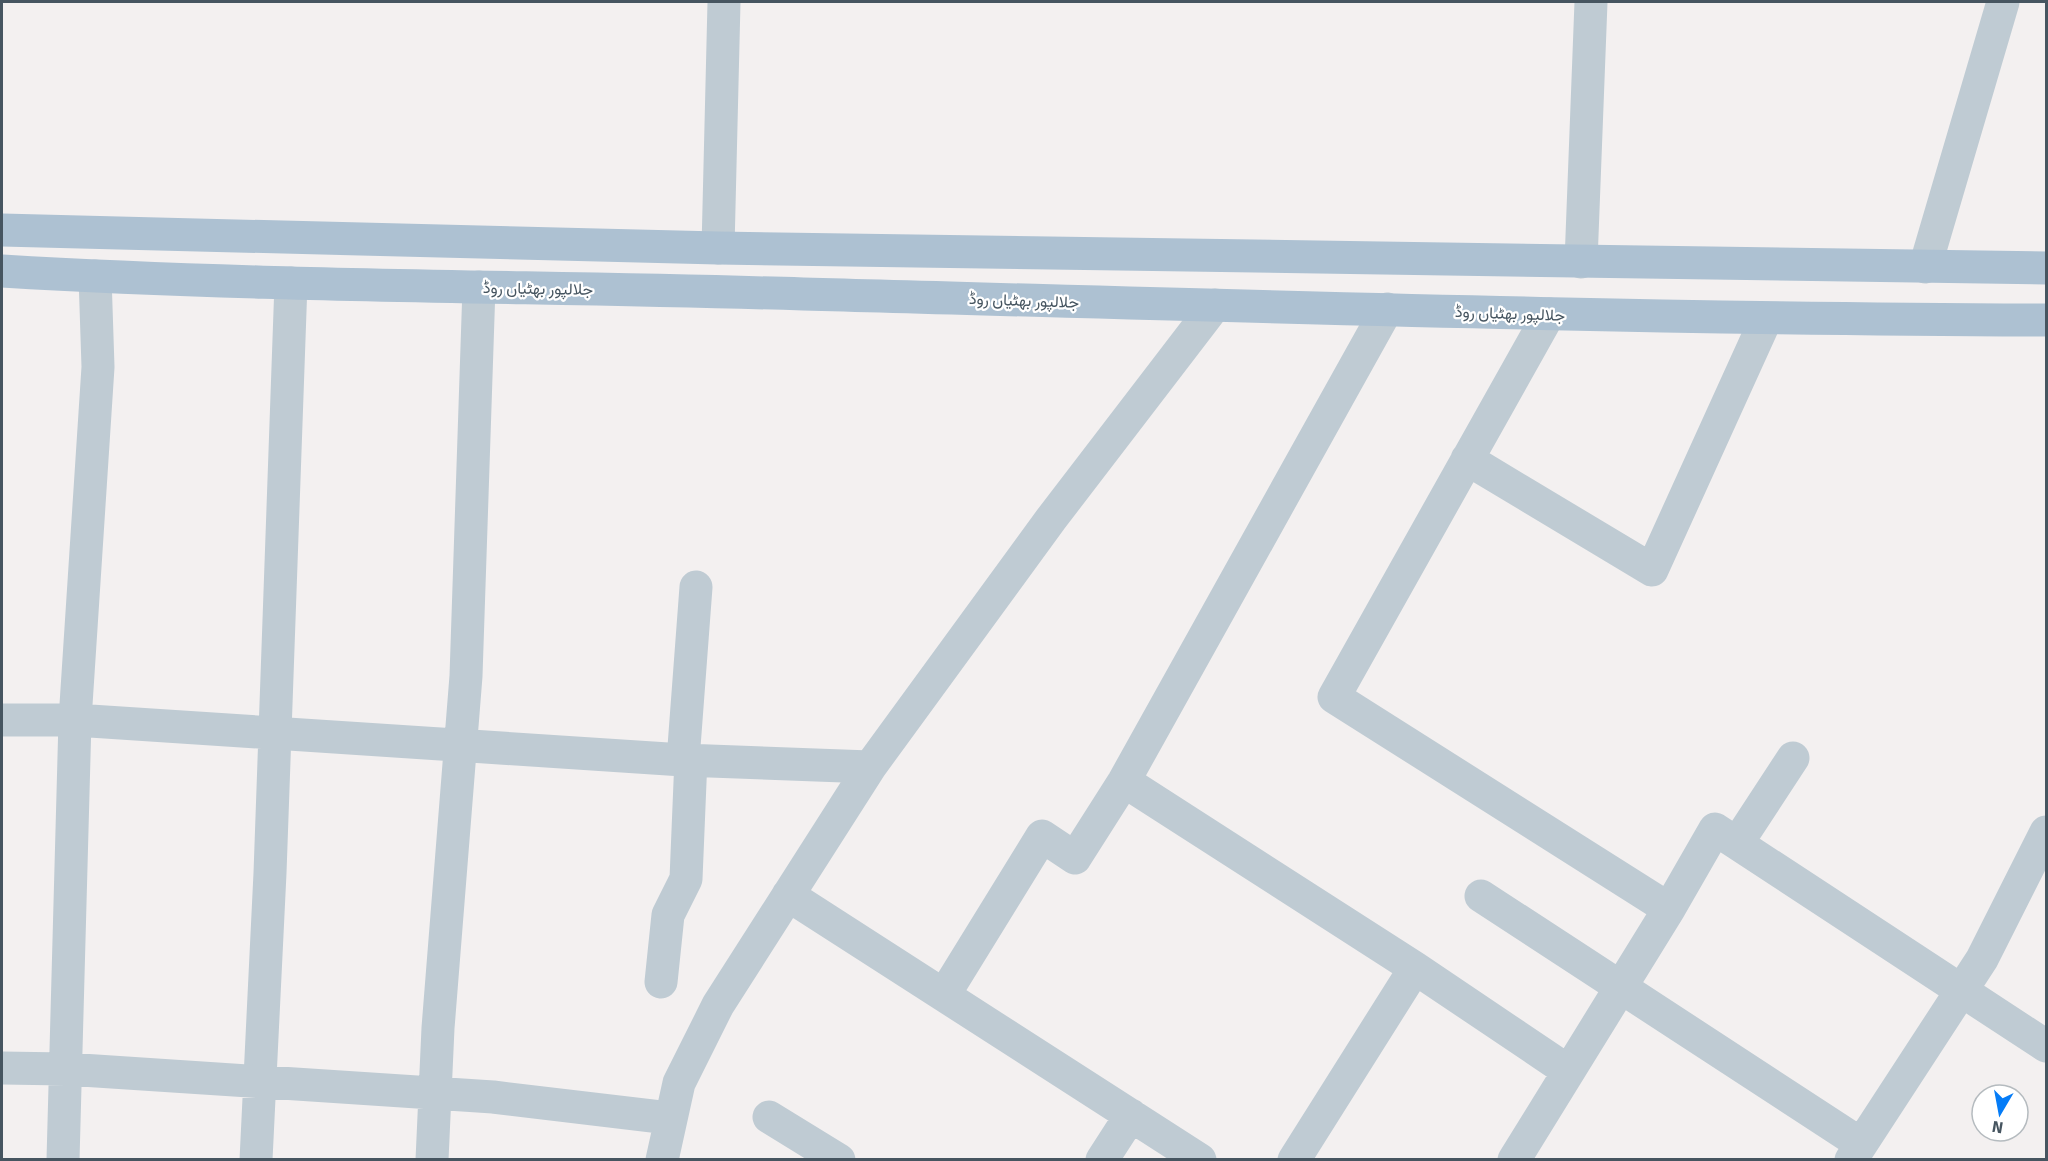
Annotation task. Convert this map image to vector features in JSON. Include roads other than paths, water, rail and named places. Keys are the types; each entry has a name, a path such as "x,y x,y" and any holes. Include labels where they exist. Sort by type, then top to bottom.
{"main road":[{"path":"2,230 718,248 2046,268"},
{"name":"جلالپور بھٹیاں روڈ","path":"2,271 291,283 1550,314 1766,319 2046,320"}],"street":[{"path":"718,248 724,2"},
{"path":"1581,262 1591,2"},
{"path":"1925,267 2003,2"},
{"path":"63,1160 75,720 98,368 95,276"},
{"path":"256,1160 275,733 291,283"},
{"path":"432,1160 466,676 479,287"},
{"path":"662,1160 669,1118 679,1083 718,1005 870,767 1051,519 1215,305"},
{"path":"944,995 1042,836 1075,858 1124,780 1387,309"},
{"path":"1550,314 1334,697 1669,909"},
{"path":"1467,459 1652,570 1766,319"},
{"path":"661,982 668,915 686,879 687,759 696,587"},
{"path":"2,720 75,720 687,759 870,767"},
{"path":"1738,842 1793,758"},
{"path":"1124,780 1415,968 1568,1071"},
{"path":"1514,1160 1669,909 1715,829 2046,1046"},
{"path":"1481,896 1620,987 1856,1152 1982,959 2046,832"},
{"path":"788,895 1200,1160"},
{"path":"1294,1160 1415,968"},
{"path":"2,1068 493,1097 669,1118"},
{"path":"1102,1160 1131,1115"},
{"path":"769,1117 839,1160"}]}
